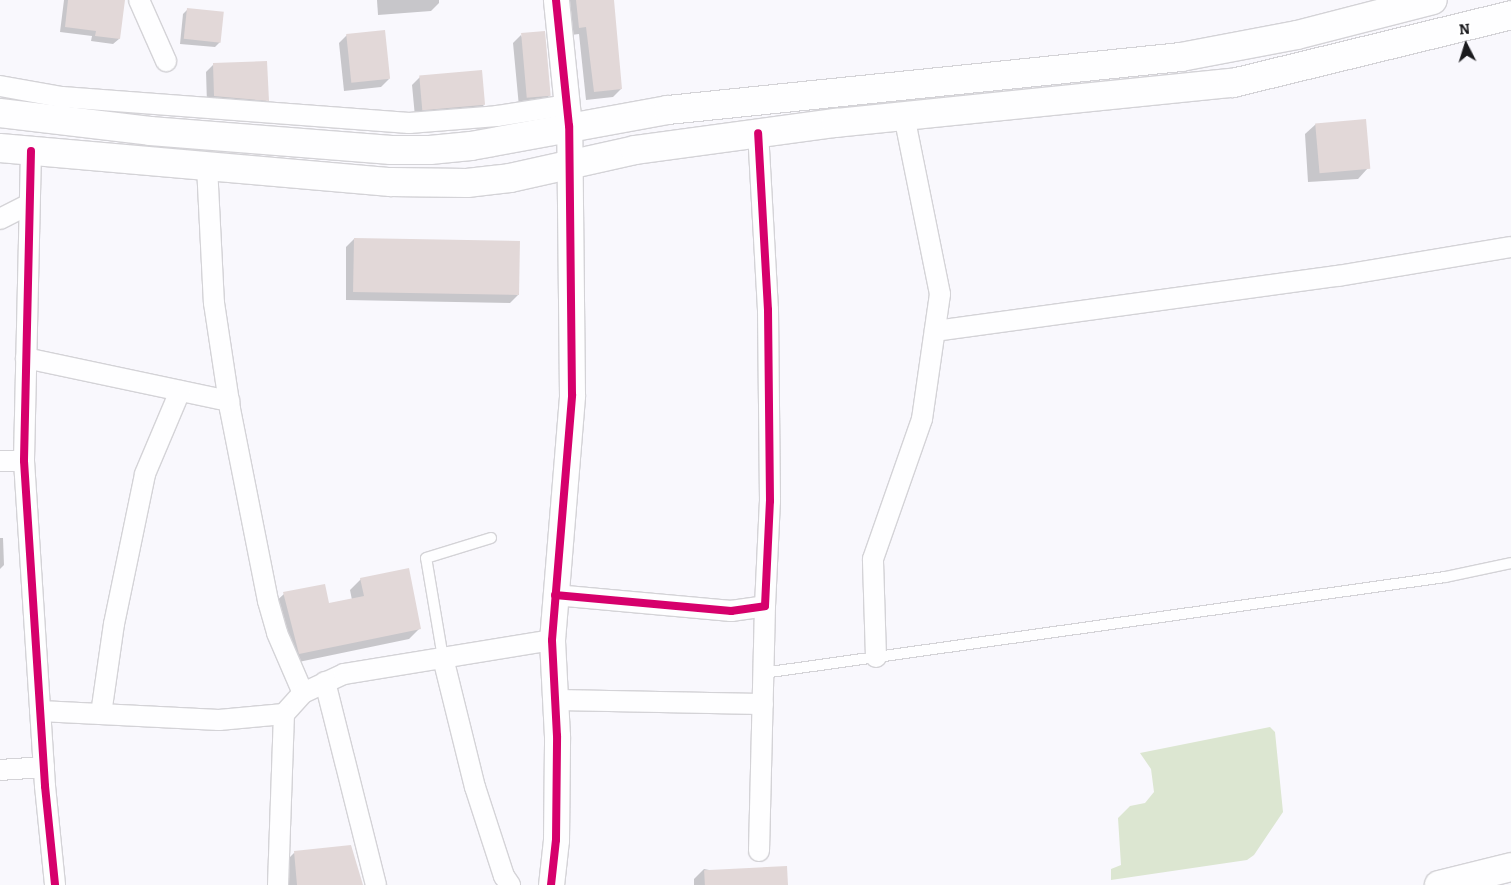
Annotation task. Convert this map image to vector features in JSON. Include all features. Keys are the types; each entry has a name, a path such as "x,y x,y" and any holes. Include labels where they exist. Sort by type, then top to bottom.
{"main road":[{"path":"0,113 150,131 391,150 471,146 568,116 668,110 1181,57 1297,35 1433,0"},
{"path":"0,148 430,185 510,178 635,150 758,133 904,115 1233,82 1511,15"},
{"path":"1439,885 1511,867"}],"street":[{"path":"139,0 166,61"},
{"path":"551,885 556,840 556,700 552,640 572,395 568,116 556,0"},
{"path":"0,86 62,97 409,123 497,116 568,116"},
{"path":"876,657 873,559 922,419 940,294 904,115"},
{"path":"758,133 768,310 770,501 765,606 759,851"},
{"path":"31,152 28,205 24,461 44,767 56,885"},
{"path":"207,166 214,303 228,401 268,601 277,633 303,693"},
{"path":"0,219 28,205"},
{"path":"934,331 1338,276 1511,247"},
{"path":"26,358 228,401"},
{"path":"101,714 114,624 145,474 180,391"},
{"path":"0,461 24,461"},
{"path":"555,595 731,611 765,606"},
{"path":"278,885 284,714 303,693 344,674 552,640"},
{"path":"443,658 475,787 504,876 510,885"},
{"path":"326,682 376,885"},
{"path":"556,700 763,704"},
{"path":"40,711 219,720 284,714"},
{"path":"0,770 44,767"}],"lane":[{"path":"443,658 426,558 492,538"},
{"path":"763,673 1445,577 1511,563"}],"green space":[{"path":"1270,727 1275,732 1283,812 1254,855 1247,860 1111,880 1111,869 1121,865 1118,818 1130,806 1145,803 1154,792 1151,769 1140,753"}],"building":[{"path":"68,0 125,0 120,39 95,36 96,31 65,27"},
{"path":"576,0 614,0 622,89 594,92 586,27 579,28"},
{"path":"187,8 224,12 221,43 184,39"},
{"path":"385,30 390,79 351,83 346,34"},
{"path":"545,31 551,96 527,98 521,33"},
{"path":"267,61 269,101 214,96 213,63"},
{"path":"482,70 485,105 422,110 419,75"},
{"path":"1366,119 1370,169 1320,173 1315,123"},
{"path":"354,238 520,241 519,295 353,292"},
{"path":"409,568 421,629 299,654 283,592 325,584 329,603 364,596 360,578"},
{"path":"351,845 363,885 297,885 294,851"},
{"path":"787,866 788,885 705,885 704,870"}],"cycle path":[{"path":"551,885 556,840 557,736 552,640 572,395 569,126 556,0"},
{"path":"555,595 731,611 765,606 770,501 768,310 758,133"},
{"path":"31,151 24,461 45,786 55,885"}]}
